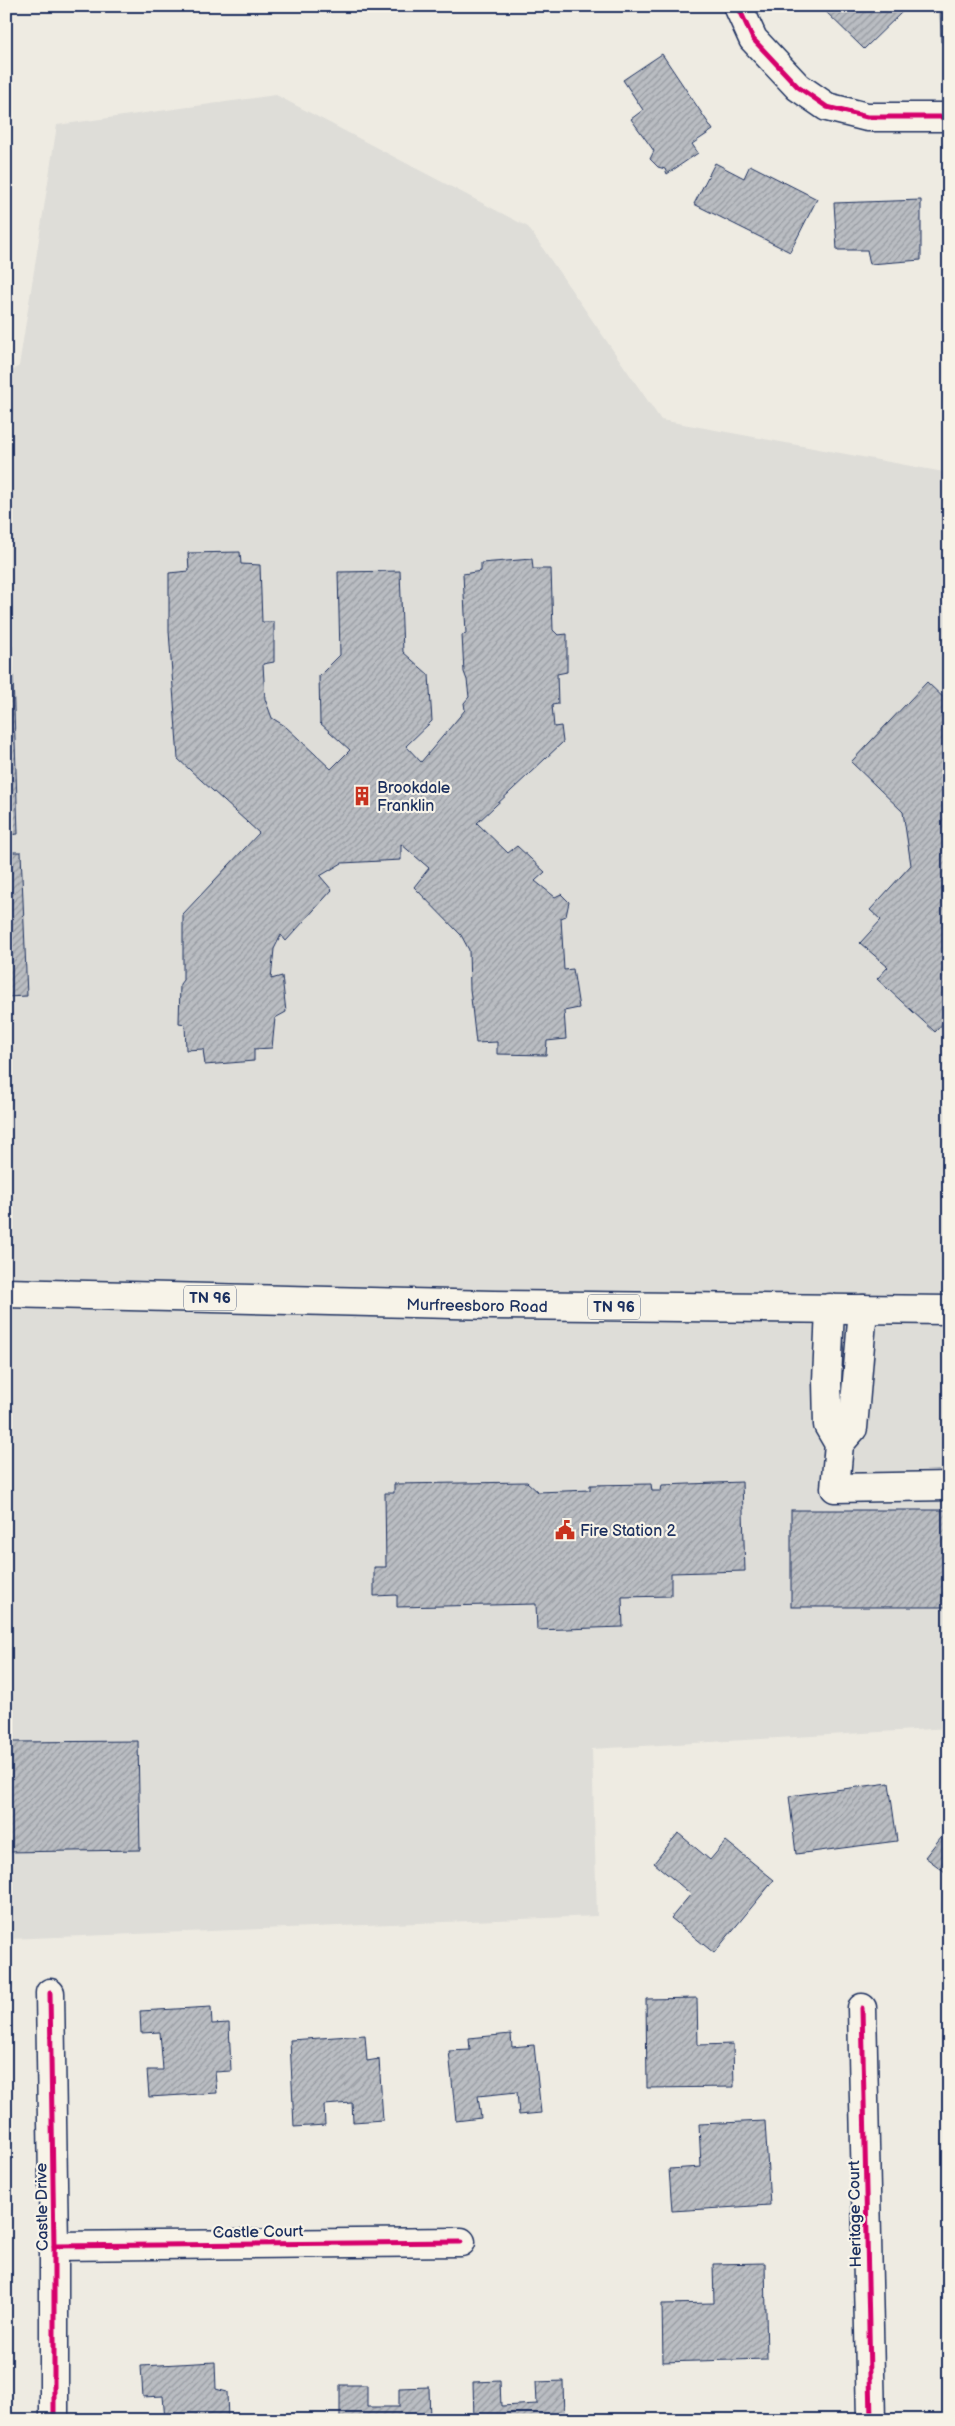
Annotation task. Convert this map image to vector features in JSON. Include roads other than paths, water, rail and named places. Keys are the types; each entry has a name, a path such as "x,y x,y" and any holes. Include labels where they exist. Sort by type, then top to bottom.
{"main road":[{"path":"738,6 753,39 798,87 827,107 866,117 949,117"},
{"name":"Murfreesboro Road","path":"6,1293 502,1306 949,1310"},
{"path":"830,1308 827,1381 828,1425 839,1444 835,1488 949,1486"},
{"path":"839,1444 853,1428 863,1309"},
{"name":"Castle Drive","path":"50,1993 54,2246 54,2420"},
{"name":"Heritage Court","path":"862,2008 871,2420"},
{"name":"Castle Court","path":"54,2246 462,2242"}],"place":[{"name":"Brookdale Franklin","path":"362,796"},
{"name":"Fire Station 2","path":"565,1530"}]}
